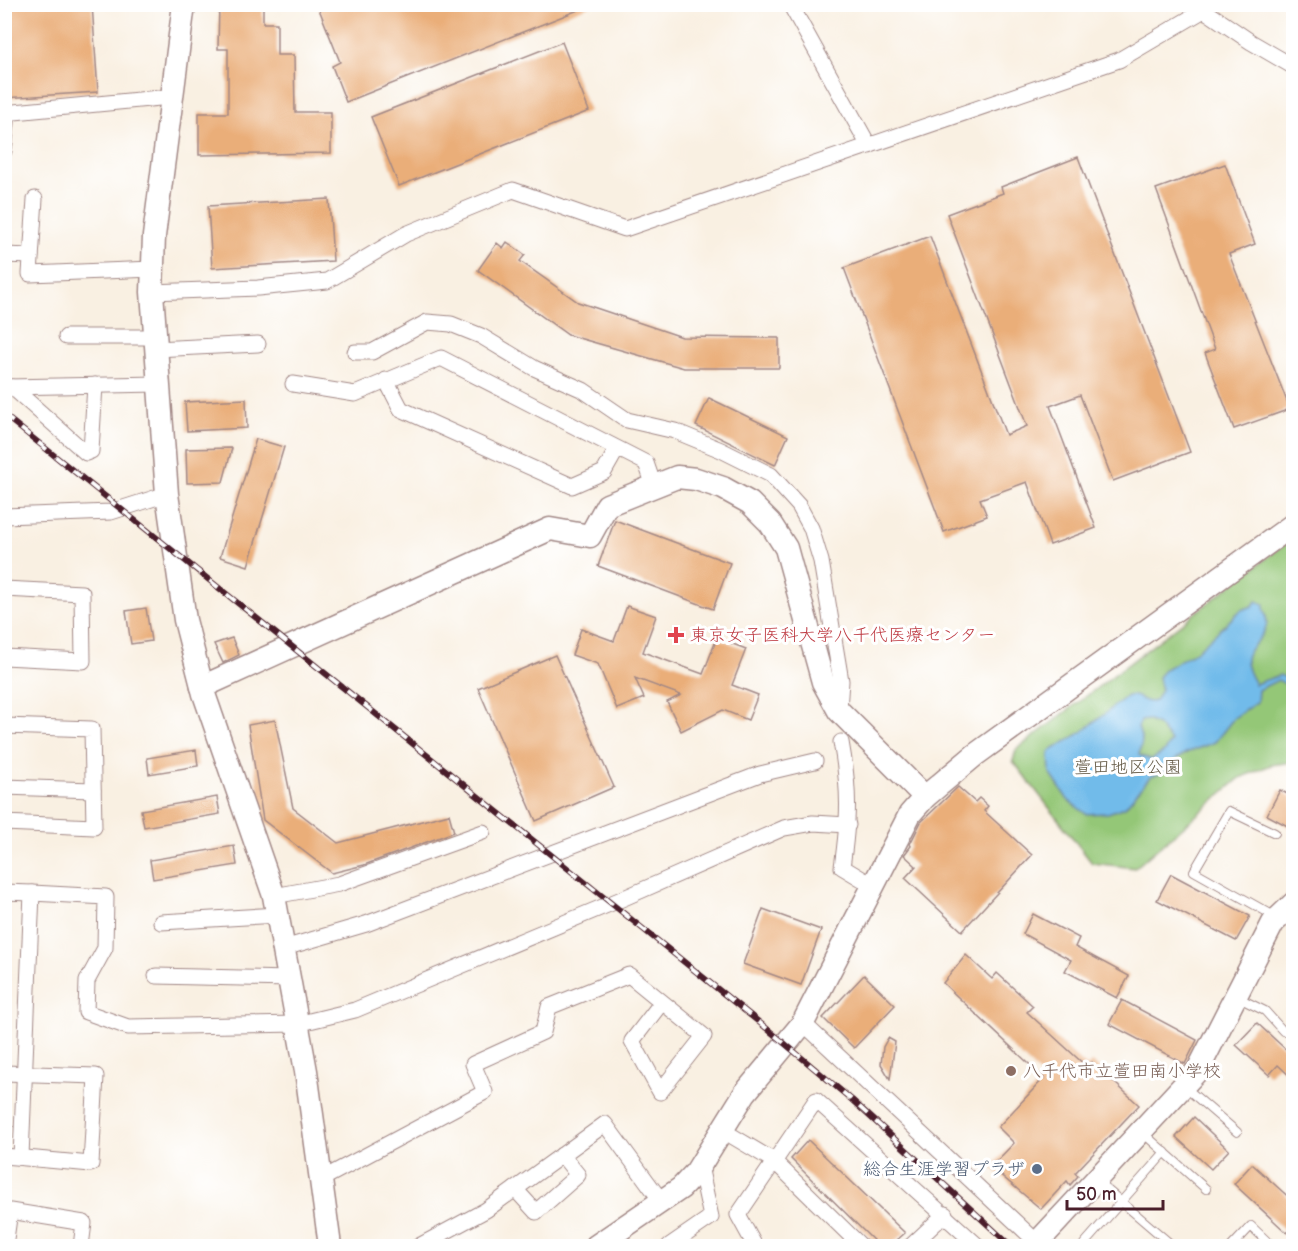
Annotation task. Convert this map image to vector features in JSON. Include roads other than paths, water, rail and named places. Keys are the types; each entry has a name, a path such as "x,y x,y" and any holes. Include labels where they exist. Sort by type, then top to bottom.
{"street":[{"path":"184,4 170,97 154,236 152,292 154,343 166,494 179,586 202,687 276,905 297,1024 330,1246"},
{"path":"790,4 869,146"},
{"path":"152,292 258,288 327,281 406,234 513,190 522,191 625,229 1119,60 1204,10 1293,67"},
{"path":"4,151 6,113 170,97"},
{"path":"36,199 30,273 153,269"},
{"path":"4,255 31,256"},
{"path":"355,352 379,349 427,322 451,324 481,336 534,368 583,390 627,420 675,431 729,453 771,475 799,506 811,528 821,561 841,681 839,711"},
{"path":"66,337 154,343 258,344"},
{"path":"293,384 355,394 441,358 646,463 654,486"},
{"path":"386,380 401,409 572,486 604,472 617,449"},
{"path":"8,387 158,384"},
{"path":"8,387 86,453 91,451 95,386"},
{"path":"202,687 550,529 590,536 607,506 677,477 696,479 723,488 750,503 770,523 786,548 823,682 839,711 925,797"},
{"path":"4,516 111,512 166,494"},
{"path":"596,1246 681,1188 700,1166 745,1092 803,1023 910,814 925,797 975,755 1293,524"},
{"path":"4,589 82,594 83,661 4,657"},
{"path":"4,726 93,729 94,827 4,823"},
{"path":"841,742 849,786 848,825 842,867 872,885"},
{"path":"284,948 366,924 760,774 815,761"},
{"path":"4,787 93,790"},
{"path":"4,892 106,897 105,948 87,981 86,1012 128,1028 297,1024 355,1010 624,898 784,828 813,823 848,825"},
{"path":"161,922 276,905 483,832"},
{"path":"21,1157 32,893"},
{"path":"803,1023 1039,1245 1185,1087 1206,1057 1236,997 1285,910"},
{"path":"320,1180 486,1092 472,1064 543,1032 549,1007 629,975 704,1036 660,1092 632,1041 662,1002"},
{"path":"156,976 289,979"},
{"path":"4,1073 96,1076 91,1164 4,1156"},
{"path":"755,1246 738,1215 816,1100 978,1246"},
{"path":"419,1246 486,1210 605,1124 662,1202"},
{"path":"722,1130 774,1161 861,1246"},
{"path":"515,1189 536,1212 578,1175 562,1155"},
{"path":"669,1246 711,1217 700,1166"},
{"path":"5,1246 10,1211 84,1223 81,1246"},
{"path":"911,1246 945,1214"}],"lane":[{"path":"1275,833 1229,811 1194,871 1285,910"},
{"path":"1236,997 1264,1011 1283,1031"},
{"path":"1185,1087 1237,1132"},
{"path":"1142,1132 1206,1189"},
{"path":"1084,1244 1165,1152"},
{"path":"1096,1181 1173,1246"},
{"path":"1232,1246 1251,1226 1272,1246"}],"water":[{"path":"1256,601 1264,604 1267,624 1246,657 1249,672 1255,684 1280,675 1289,680 1293,678 1293,684 1289,686 1278,680 1258,690 1257,702 1234,718 1215,742 1186,753 1173,761 1164,772 1150,777 1125,807 1108,813 1086,814 1068,800 1050,773 1049,752 1082,732 1127,696 1155,701 1161,690 1158,677 1165,669 1198,650 1241,610 1253,606","holes":["1147,720 1158,725 1171,741 1164,752 1151,760 1139,755 1142,741 1138,727 1141,721"]}],"railway":[{"path":"4,415 765,1027 852,1100 1011,1246"}],"place":[{"name":"東京女子医科大学八千代医療センター","path":"676,635"},
{"name":"八千代市立萱田南小学校","path":"1011,1071"},
{"name":"総合生涯学習プラザ","path":"1037,1169"}],"park label":[{"name":"萱田地区公園","path":"1128,767"}]}
